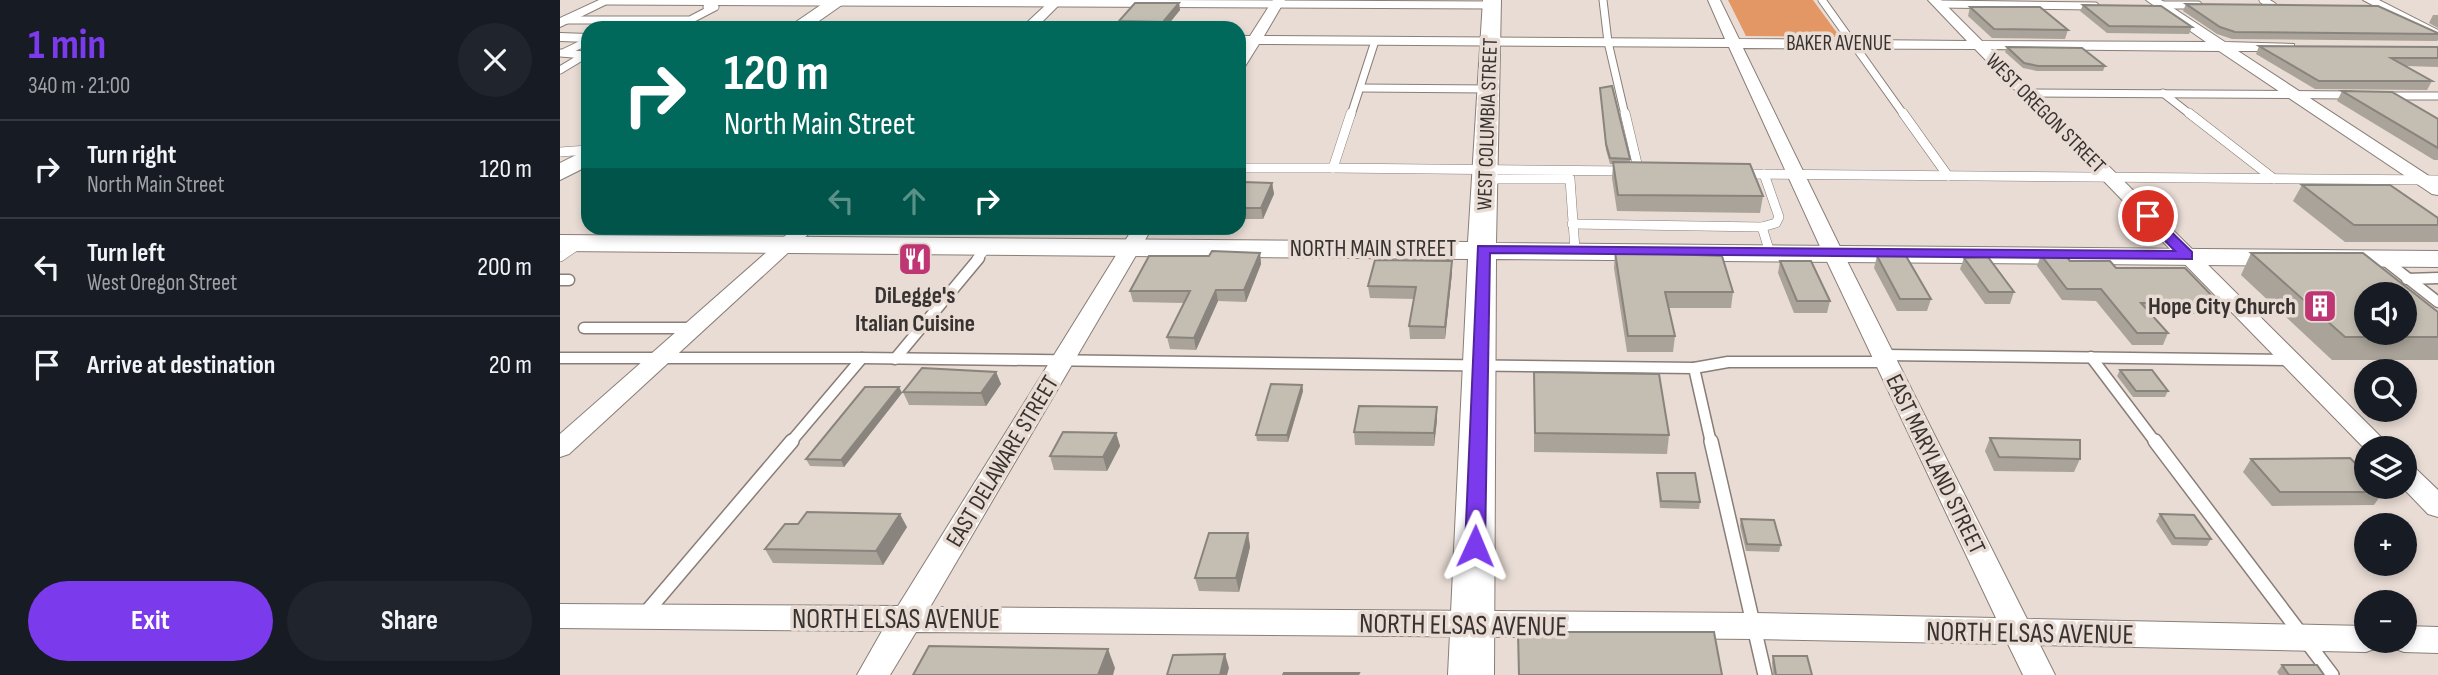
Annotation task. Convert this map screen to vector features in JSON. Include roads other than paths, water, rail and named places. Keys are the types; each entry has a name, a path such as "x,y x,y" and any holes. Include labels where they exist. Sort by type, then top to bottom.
{"street":[{"path":"807,21 840,0"},
{"name":"EAST MARYLAND STREET","path":"1714,0 1832,253 2039,675"},
{"path":"1036,21 1057,1"},
{"path":"1246,41 1279,2"},
{"name":"WEST OREGON STREET","path":"1936,2 2367,436"},
{"path":"563,21 603,3"},
{"name":"WEST COLUMBIA STREET","path":"1471,675 1491,3"},
{"path":"2155,4 2430,180 2438,190"},
{"path":"2374,5 2438,35"},
{"path":"560,37 581,38"},
{"name":"BAKER AVENUE","path":"1246,41 2300,47"},
{"path":"560,448 796,236"},
{"name":"NORTH MAIN STREET","path":"567,247 796,236 988,246 1136,237 1483,249 1574,237 1766,240 1832,253 2382,258 2437,274"},
{"name":"EAST DELAWARE STREET","path":"873,675 1136,237"},
{"path":"2417,486 2438,507"},
{"name":"NORTH ELSAS AVENUE","path":"560,616 1754,626 2354,639"},
{"path":"2417,639 2438,640"}],"lane":[{"path":"603,3 774,0 1491,3"},
{"path":"1602,0 1608,42 1639,172"},
{"path":"1822,0 1948,176"},
{"path":"2045,0 2052,5"},
{"path":"1936,2 2107,6"},
{"path":"563,21 690,20 715,7 603,3"},
{"path":"2262,3 2287,6"},
{"path":"2155,4 2210,5"},
{"path":"1333,168 1375,41"},
{"path":"562,53 581,43"},
{"path":"562,53 581,55"},
{"path":"560,70 581,57"},
{"path":"1361,88 1488,89"},
{"path":"2026,93 2362,96"},
{"path":"2163,93 2274,179"},
{"path":"2375,96 2435,97"},
{"path":"1246,168 1333,168 1570,179 1574,237"},
{"path":"1484,175 1653,172"},
{"path":"1736,174 2430,180"},
{"path":"1764,174 1779,217 1766,240"},
{"path":"895,359 988,246"},
{"path":"2382,258 2438,302"},
{"path":"2407,279 2437,274"},
{"path":"584,328 695,328"},
{"path":"2091,357 2332,675"},
{"path":"560,358 862,358 1694,368 1728,362 1885,359 2091,357 2291,360"},
{"path":"643,616 862,358"},
{"path":"1694,368 1765,675"}],"place":[{"name":"DiLegge's Italian Cuisine","path":"915,259"},
{"name":"Hope City Church","path":"2320,306"}]}
